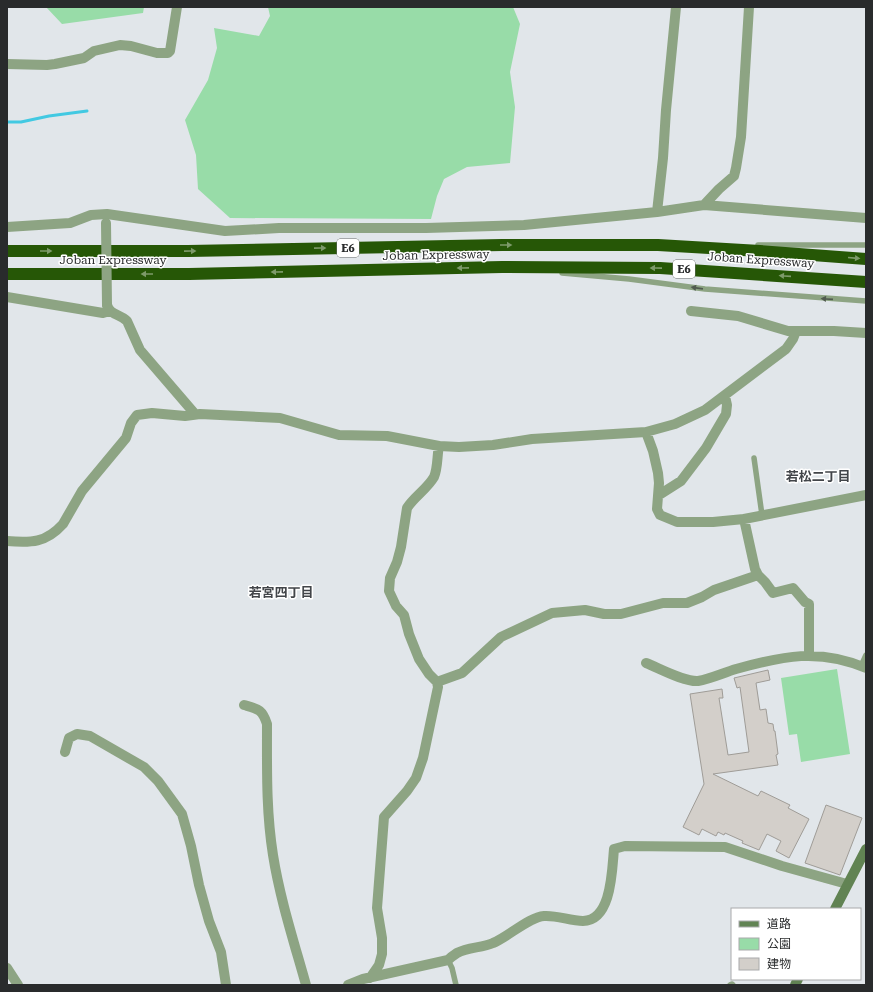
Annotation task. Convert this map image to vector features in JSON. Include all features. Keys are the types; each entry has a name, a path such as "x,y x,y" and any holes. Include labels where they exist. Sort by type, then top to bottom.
{"highway":[{"name":"Joban Expressway","path":"7,251 180,251 502,245 658,245 866,259"},
{"name":"Joban Expressway","path":"7,274 197,274 502,267 660,268 866,282"}],"street":[{"path":"7,64 55,64 84,58 94,51 120,45 131,46 157,53 168,53 170,51 177,7"},
{"path":"657,212 676,7"},
{"path":"704,205 734,176 736,168 741,137 749,7"},
{"path":"7,227 70,223 91,215 225,231 279,228 426,228 524,225 657,212 704,205 866,218"},
{"path":"7,297 103,313 108,308 107,218"},
{"path":"108,308 128,321 140,350 195,414"},
{"path":"691,311 738,316 788,331 866,333"},
{"path":"7,542 32,541 46,538 59,528 82,491 126,438 131,423 136,415 152,413 185,416 195,414 280,418 339,435 386,436 439,446 476,446 532,439 646,432 675,424 705,410 786,349 794,340 796,331"},
{"path":"658,495 681,481 706,448 726,414 727,405 725,396"},
{"path":"646,432 657,468 659,483 657,504 658,513 667,519 677,522 713,522 744,519 866,495"},
{"path":"370,978 379,965 382,954 382,938 377,908 384,817 407,791 416,778 423,758 438,687 437,682 429,674 419,659 409,634 404,615 392,597 389,584 401,547 407,508 435,475 439,446"},
{"path":"744,519 755,569 758,575 773,593 793,588 805,602 809,604 809,655"},
{"path":"437,682 462,673 501,637 552,613 585,610 604,614 621,614 663,603 687,603 714,590 758,575"},
{"path":"646,663 678,677 696,681 761,662 790,656 809,655 834,658 864,667"},
{"path":"244,705 260,710 265,717 267,724 267,803 272,854 282,902 306,985"},
{"path":"65,752 69,738 78,734 90,736 144,767 158,781 182,814 192,846 199,885 209,921 221,952 226,985"},
{"path":"348,985 370,978 448,960 458,952 492,944 533,919 543,916 557,916 584,921 595,918 609,896 614,849 625,846 725,847 782,866 848,884"},
{"path":"836,908 866,849"},
{"path":"7,968 18,985"}],"lane":[{"path":"689,247 866,245"},
{"path":"502,267 629,279 705,289 866,301"},
{"path":"754,458 762,515"},
{"path":"864,667 866,655"},
{"path":"448,960 452,968 456,985"}],"green space":[{"path":"46,7 144,7 143,13 62,24"},
{"path":"268,7 513,7 520,24 510,72 515,107 510,163 467,167 444,179 437,196 431,219 230,218 198,189 196,155 185,120 208,80 217,48 214,28 259,36 270,16"},
{"path":"837,669 850,754 801,762 797,734 789,735 781,678"}],"building":[{"path":"768,670 770,680 756,683 760,710 766,709 768,723 773,724 775,731 778,765 713,774 758,796 761,791 790,805 788,808 809,819 789,858 776,851 781,841 767,834 759,850 742,843 743,841 725,833 724,835 718,832 716,836 702,829 699,835 683,827 704,784 690,694 722,689 723,698 719,698 728,755 749,752 740,687 737,688 734,678"},
{"path":"826,805 862,818 840,875 805,863"}],"waterway":[{"path":"7,122 21,122 49,116 87,111"}],"district":[{"name":"若松二丁目","path":"818,476"},
{"name":"若宮四丁目","path":"281,592"}]}
